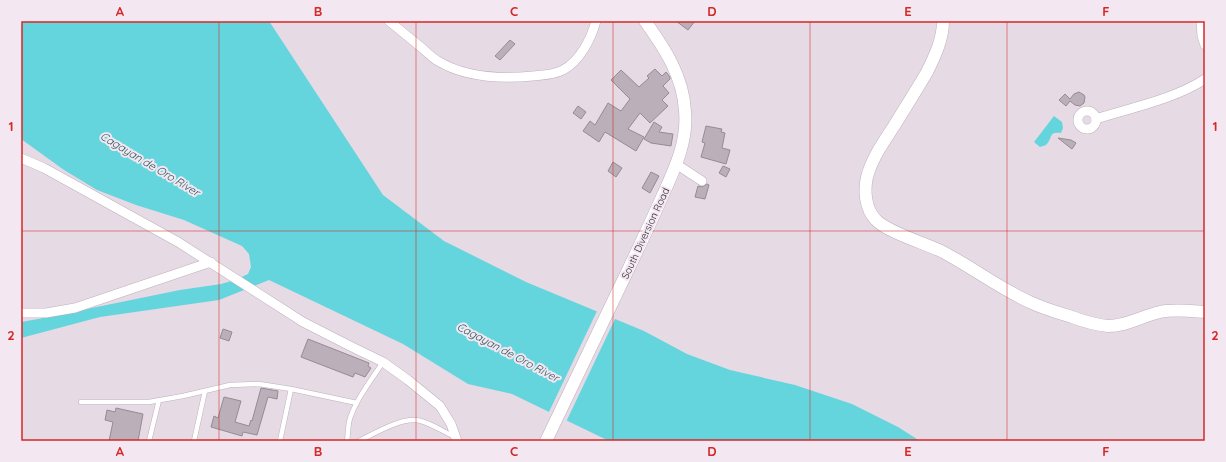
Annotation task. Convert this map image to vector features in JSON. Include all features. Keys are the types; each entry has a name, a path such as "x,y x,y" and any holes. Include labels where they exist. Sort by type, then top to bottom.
{"street":[{"path":"389,21 438,61 458,70 504,78 551,75 564,70 575,61 585,47 593,32 596,21"},
{"name":"South Diversion Road","path":"546,441 651,222 676,164 684,138 686,112 683,91 675,68 663,46 645,21"},
{"path":"943,21 940,41 934,59 879,148 867,178 866,197 869,210 876,220 885,227 942,251 989,280 1032,303 1088,322 1107,326 1136,321 1161,312 1185,310 1205,312"},
{"path":"1201,21 1202,36 1205,45"},
{"path":"1096,119 1179,92 1205,79"},
{"path":"21,158 44,168 158,230 303,322 383,362 440,406 451,424 457,439"},
{"path":"676,164 702,181"},
{"path":"21,313 46,313 75,308 214,265"}],"lane":[{"path":"347,441 349,422 357,403 383,362"},
{"path":"81,402 149,402 243,384 259,384 357,403"},
{"path":"280,441 291,389"},
{"path":"194,441 205,391"},
{"path":"149,441 159,400"},
{"path":"359,441 406,420 420,421 457,439"}],"water":[{"name":"Cagayan de Oro River","path":"21,21 269,21 383,195 444,241 526,282 644,331 687,354 730,370 795,385 852,404 898,427 920,441 609,441 512,394 468,384 403,344 269,280 219,300 100,317 21,338 21,322 180,290 221,284 248,274 251,267 249,254 242,246 184,220 136,205 97,190 64,170 21,139"},
{"path":"1054,116 1062,122 1063,128 1061,133 1052,134 1046,145 1040,147 1034,142"}],"pier":[{"path":"598,309 616,317 566,422 548,414"}],"building":[{"path":"676,21 695,21 688,30"},
{"path":"510,40 515,44 500,60 495,56"},
{"path":"655,69 662,76 666,72 670,77 670,79 663,86 669,93 662,100 668,106 650,123 640,113 628,129 644,137 636,151 605,132 599,142 583,131 590,121 595,125 608,103 621,111 630,99 611,80 621,70 639,87 649,78 647,76"},
{"path":"1079,92 1085,97 1084,103 1080,106 1075,105 1070,101 1066,106 1059,100 1065,94 1070,99 1074,94"},
{"path":"578,106 586,112 581,119 573,113"},
{"path":"654,122 662,127 659,132 673,134 671,146 651,143 644,139"},
{"path":"706,126 722,129 721,132 725,133 722,148 730,150 726,164 701,157 705,143 702,142"},
{"path":"1058,138 1071,140 1076,143 1072,149"},
{"path":"613,162 622,168 616,177 608,171"},
{"path":"723,166 730,169 726,177 719,173"},
{"path":"651,172 659,176 650,193 642,188"},
{"path":"707,184 709,185 705,199 695,197 698,186 702,187"},
{"path":"223,329 232,332 229,341 220,338"},
{"path":"308,339 369,363 368,366 371,368 365,377 355,373 353,377 301,357"},
{"path":"261,388 278,391 277,399 268,397 257,435 243,432 242,436 211,427 214,416 218,418 224,397 241,401 235,422 249,426 251,420 252,421"},
{"path":"116,408 143,414 138,441 109,441 113,422 105,420 107,410 115,412"}]}
